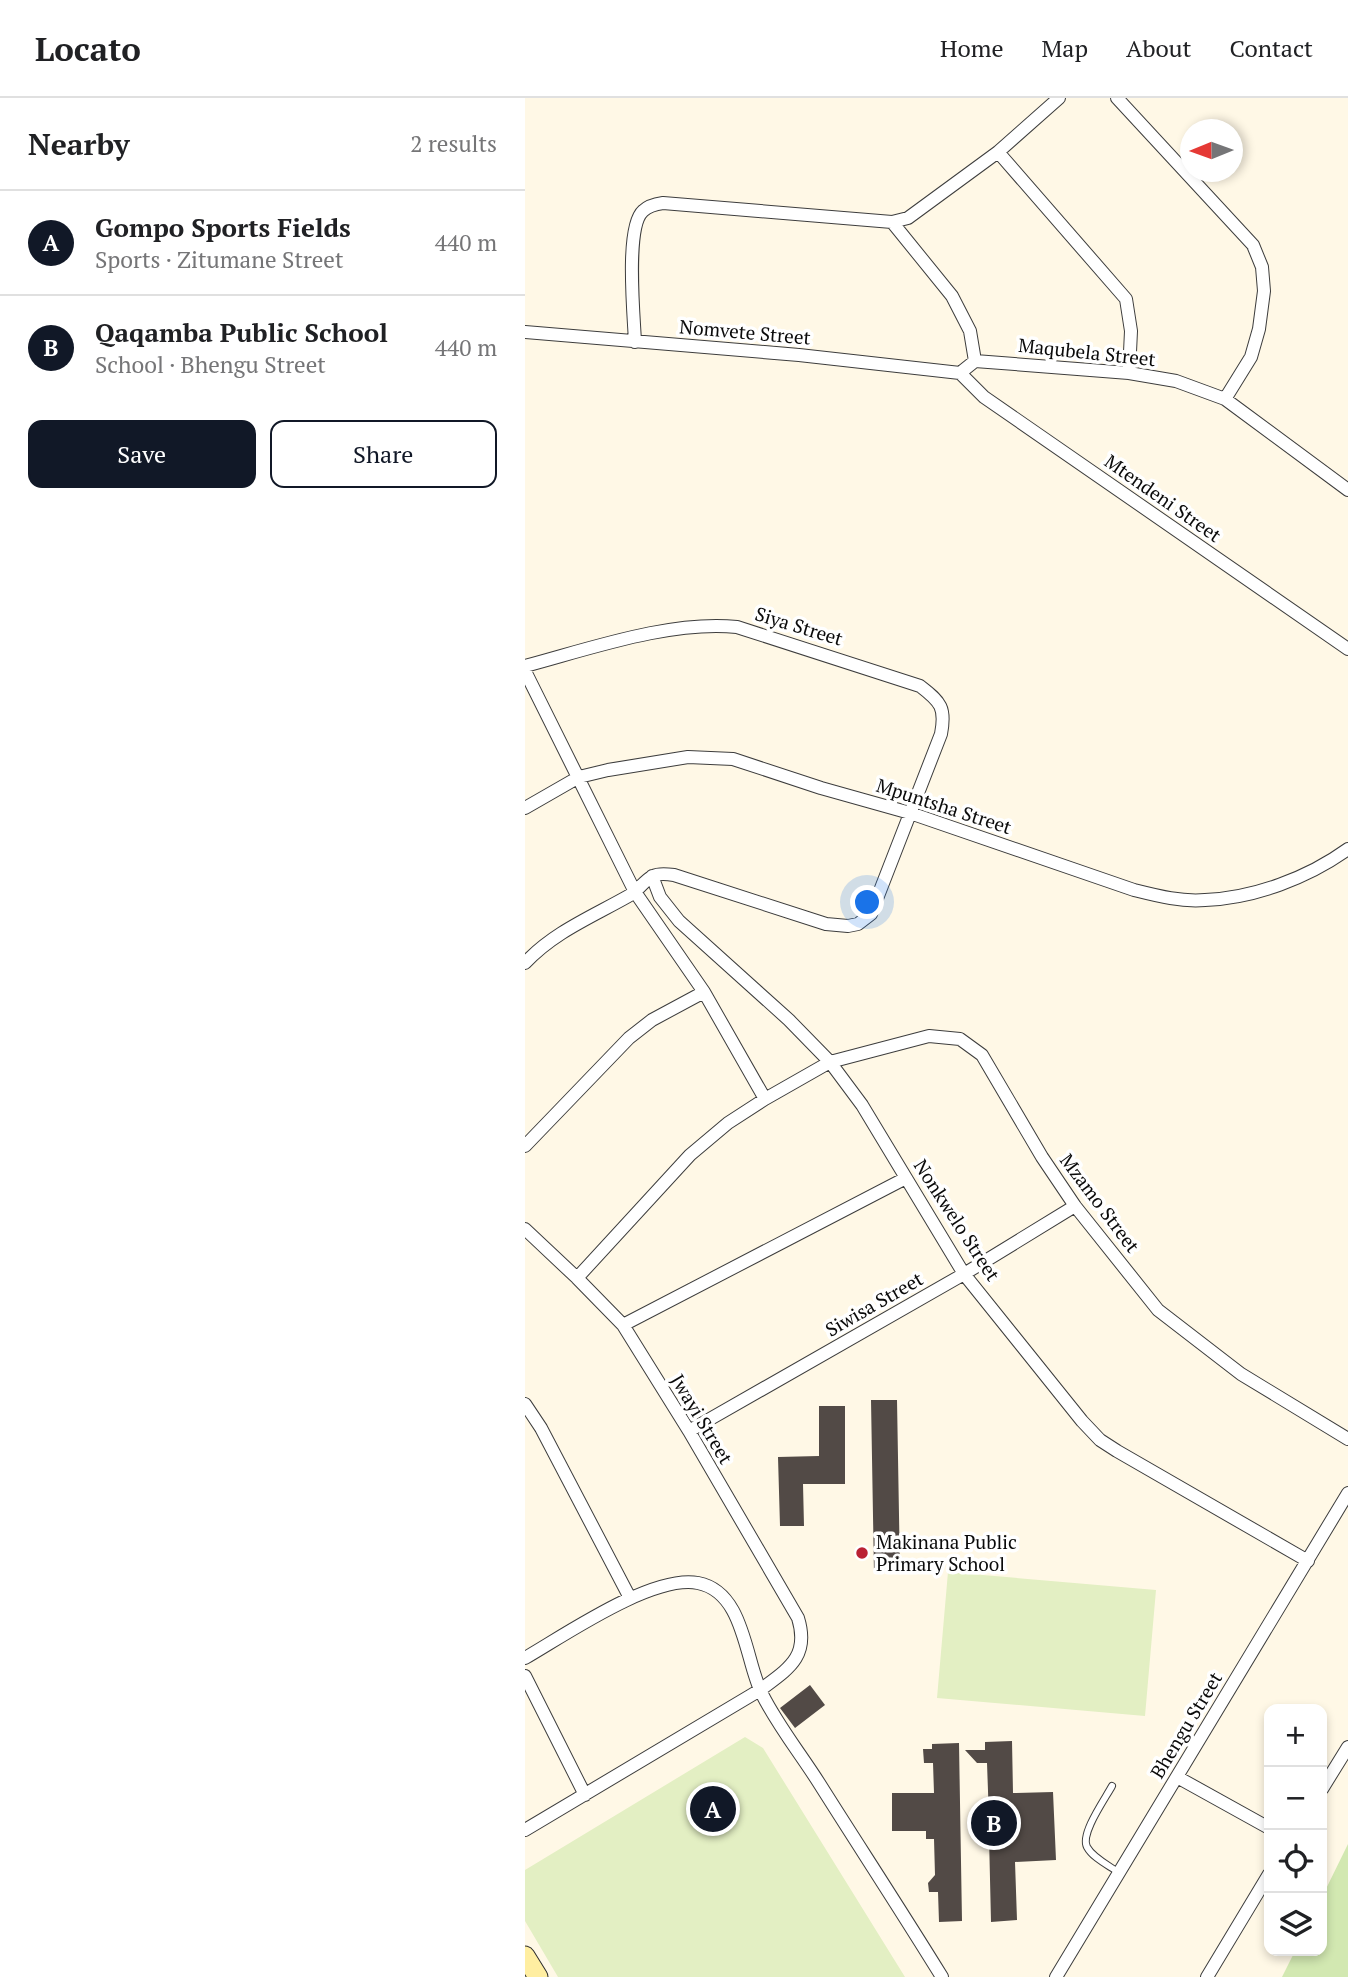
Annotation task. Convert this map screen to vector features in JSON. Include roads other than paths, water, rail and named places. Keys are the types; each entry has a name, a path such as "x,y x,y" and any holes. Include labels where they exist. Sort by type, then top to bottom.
{"street":[{"path":"635,342 631,264 638,218 642,211 663,204 709,206 892,222 918,212 998,152 1059,98"},
{"path":"1117,98 1253,244 1262,267 1264,290 1259,329 1251,358 1226,399"},
{"path":"998,152 1126,299 1132,331 1129,373"},
{"path":"892,222 958,305 970,331 975,361 960,373"},
{"name":"Nomvete Street","path":"525,332 799,355 960,373"},
{"name":"Maqubela Street","path":"975,361 1129,373 1176,381 1226,399 1346,484"},
{"name":"Mtendeni Street","path":"960,373 984,397 1348,649"},
{"name":"Siya Street","path":"525,668 610,643 691,627 717,625 737,627 921,686 937,699 944,716 940,734 910,813"},
{"path":"525,668 635,892 704,992 765,1099"},
{"name":"Mpuntsha Street","path":"525,808 579,777 608,770 688,757 733,759 910,813 1135,890 1171,899 1206,901 1259,891 1299,877 1348,849"},
{"path":"525,963 565,929 635,892 652,876 662,873 826,923 848,926 858,924 871,914 910,813"},
{"name":"Nonkwelo Street","path":"652,876 660,897 680,921 789,1020 830,1062 862,1105 964,1274 1082,1422 1100,1440 1308,1561"},
{"path":"525,1146 629,1038 652,1020 704,992"},
{"name":"Mzamo Street","path":"577,1278 690,1155 729,1123 765,1099 830,1062 929,1037 960,1039 982,1055 1042,1157 1075,1206 1158,1310 1241,1374 1348,1439"},
{"path":"622,1325 906,1178"},
{"name":"Siwisa Street","path":"689,1431 964,1274 1075,1206"},
{"name":"Jwayi Street","path":"525,1229 622,1325 689,1431 798,1618 802,1631 799,1654 790,1668 760,1690"},
{"path":"525,1404 541,1428 630,1598"},
{"name":"Bhengu Street","path":"1056,1977 1348,1493"},
{"path":"525,1658 630,1598 664,1586 686,1582 703,1584 722,1597 746,1640 760,1690 775,1719 942,1977"},
{"path":"525,1676 585,1795"},
{"path":"525,1830 760,1690"},
{"path":"1327,1781 1348,1747"},
{"path":"1177,1777 1264,1825"},
{"path":"1207,1977 1264,1882"},
{"path":"525,1956 538,1977"}],"lane":[{"path":"1112,1786 1089,1826 1086,1842 1089,1850 1118,1872"}],"place":[{"name":"Makinana Public Primary School","path":"862,1553"},
{"name":"Gompo Sports Fields","path":"713,1809"},
{"name":"Qaqamba Public School","path":"994,1823"}]}
